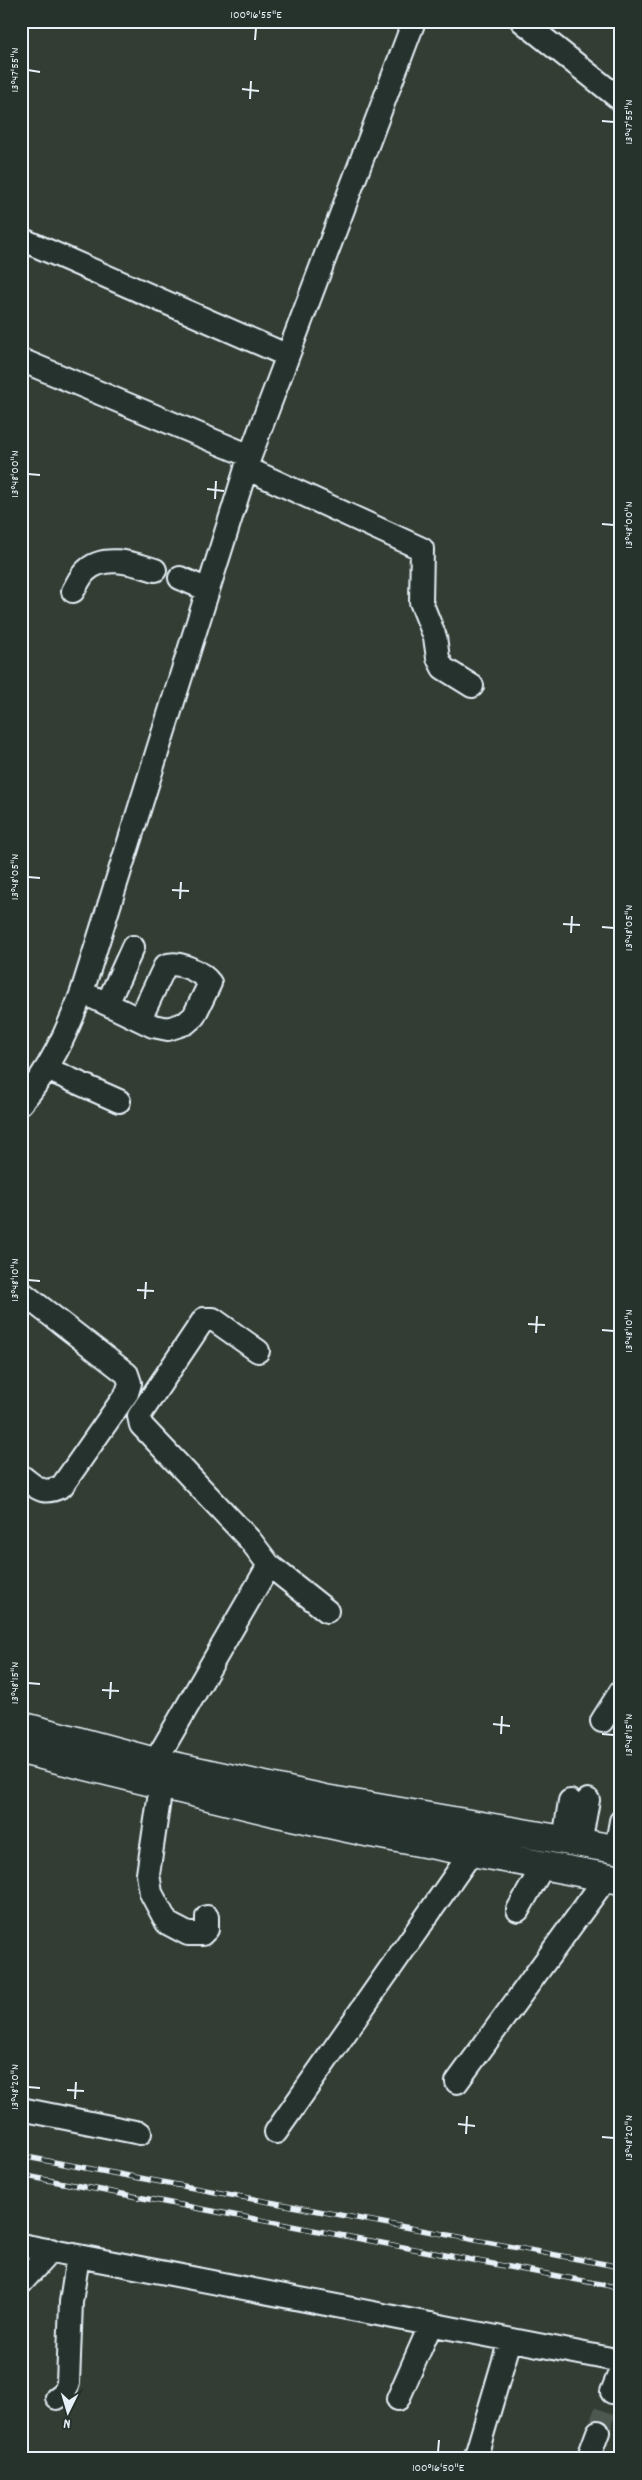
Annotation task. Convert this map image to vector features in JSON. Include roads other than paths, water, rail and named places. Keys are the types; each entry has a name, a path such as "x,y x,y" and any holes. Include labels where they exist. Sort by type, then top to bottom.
{"main road":[{"path":"23,1748 158,1774 325,1798 618,1850"},
{"path":"158,1774 342,1827 614,1879"}],"street":[{"path":"21,1103 47,1069 70,1024 82,992 248,462 286,355 414,21"},
{"path":"522,21 621,100"},
{"path":"21,239 286,355"},
{"path":"21,360 248,462 422,550 421,602 435,637 438,658 443,668 472,686"},
{"path":"73,591 86,570 101,563 128,562 155,570"},
{"path":"180,578 208,590"},
{"path":"108,1002 133,947"},
{"path":"82,992 108,1002 140,1019"},
{"path":"47,1069 118,1101"},
{"path":"21,1292 127,1374 130,1383 127,1393 62,1486 51,1492 39,1489 21,1476"},
{"path":"258,1351 214,1319 204,1320 139,1416 142,1425 250,1540 269,1565 327,1611"},
{"path":"207,1918 207,1929 202,1934 188,1934 167,1923 150,1893 148,1874 158,1774 269,1565"},
{"path":"602,1721 621,1691"},
{"path":"572,1842 579,1800"},
{"path":"618,1850 621,1821"},
{"path":"276,2132 471,1852"},
{"path":"518,1910 543,1866"},
{"path":"457,2082 614,1879"},
{"path":"21,2109 140,2133"},
{"path":"21,2245 621,2361"},
{"path":"21,2283 51,2250"},
{"path":"57,2398 65,2392 68,2383 71,2302 78,2256"},
{"path":"398,2399 431,2324"},
{"path":"475,2459 510,2340"},
{"path":"612,2392 621,2370"},
{"path":"588,2459 598,2432"}],"tunnel":[{"path":"598,2432 612,2392"}],"railway":[{"path":"21,2156 621,2267"},
{"path":"21,2175 621,2288"}]}
